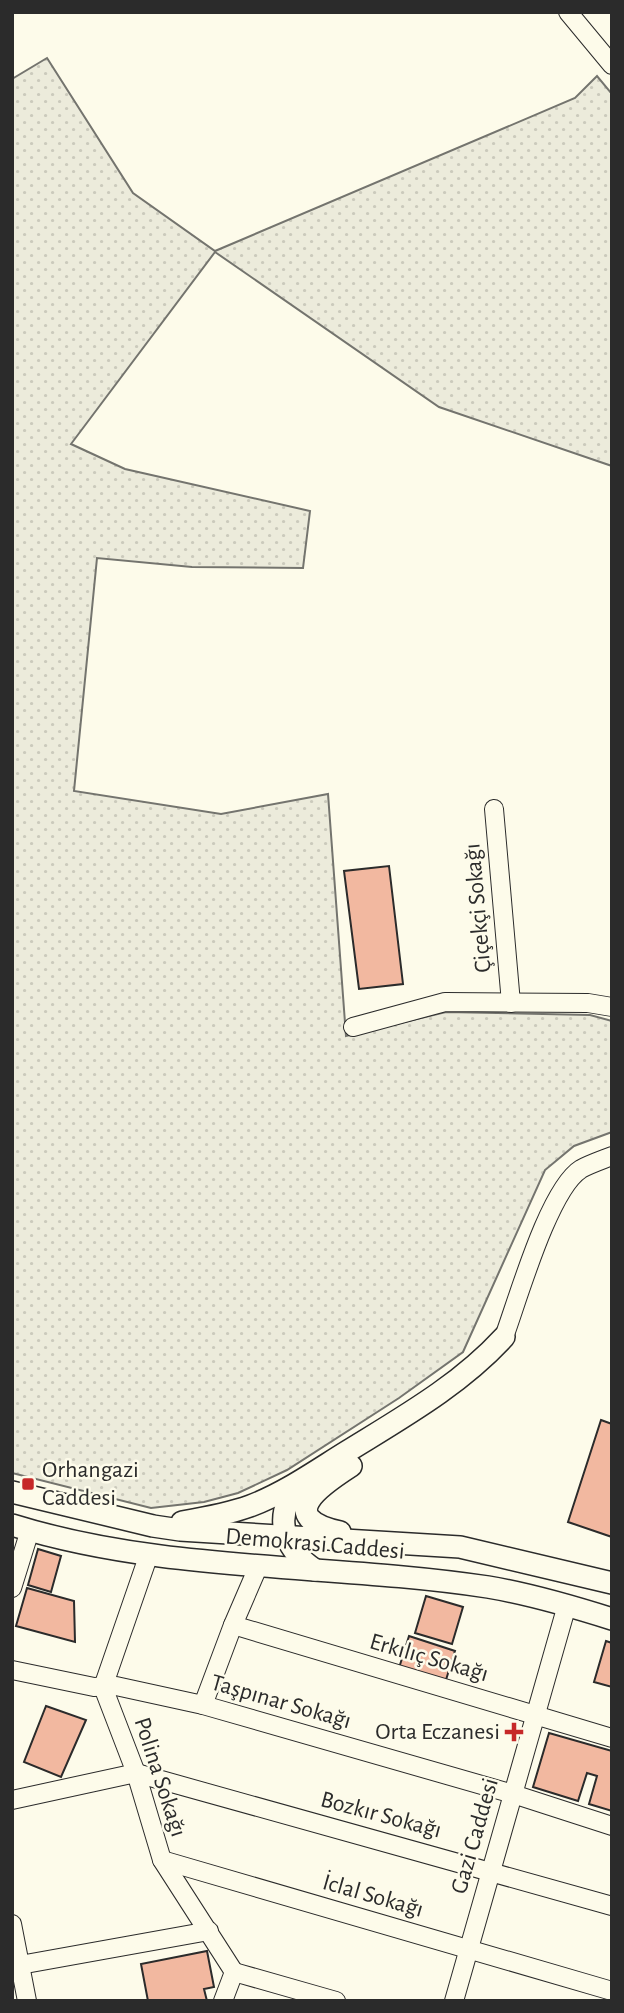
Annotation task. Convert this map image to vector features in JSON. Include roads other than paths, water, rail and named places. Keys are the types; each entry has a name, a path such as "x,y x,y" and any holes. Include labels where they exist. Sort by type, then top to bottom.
{"main road":[{"path":"153,1526 208,1518 252,1506 309,1475 445,1389 471,1370 504,1337"},
{"path":"386,1542 322,1528 313,1522 308,1513 310,1496 318,1487 475,1383 492,1364 504,1337"},
{"path":"309,1475 290,1495 283,1521 292,1548 303,1562 315,1570"},
{"name":"Demokrasi Caddesi","path":"12,1492 180,1530 460,1547 612,1583"},
{"name":"Demokrasi Caddesi","path":"21,1527 88,1545 149,1554 258,1567 315,1570 491,1588 568,1605 612,1619"},
{"path":"536,1565 556,1576 564,1584 569,1595 568,1605"}],"street":[{"path":"568,12 612,65"},
{"name":"Çiçekçi Sokağı","path":"494,808 511,1003"},
{"path":"353,1027 445,1002 588,1003 612,1007"},
{"path":"504,1337 551,1209 563,1187 581,1170 612,1156"},
{"path":"12,1588 21,1527"},
{"path":"103,1687 149,1554"},
{"path":"203,1705 258,1567"},
{"name":"Gazi Caddesi","path":"454,2001 568,1605"},
{"name":"Erkılıç Sokağı","path":"233,1625 612,1738"},
{"name":"Taşpınar Sokağı","path":"12,1670 94,1687 116,1686 203,1705 513,1794 612,1826"},
{"name":"Polina Sokağı","path":"103,1687 136,1773 162,1860 234,1972"},
{"path":"12,1800 136,1773"},
{"name":"Bozkır Sokağı","path":"136,1773 612,1906"},
{"name":"İclal Sokağı","path":"162,1860 612,1991"},
{"path":"12,1924 27,2001"},
{"path":"20,1965 209,1931"},
{"path":"223,2001 234,1972 336,2001"}],"place":[{"name":"Orhangazi Caddesi","path":"28,1484"},
{"name":"Orta Eczanesi","path":"514,1732"}]}
